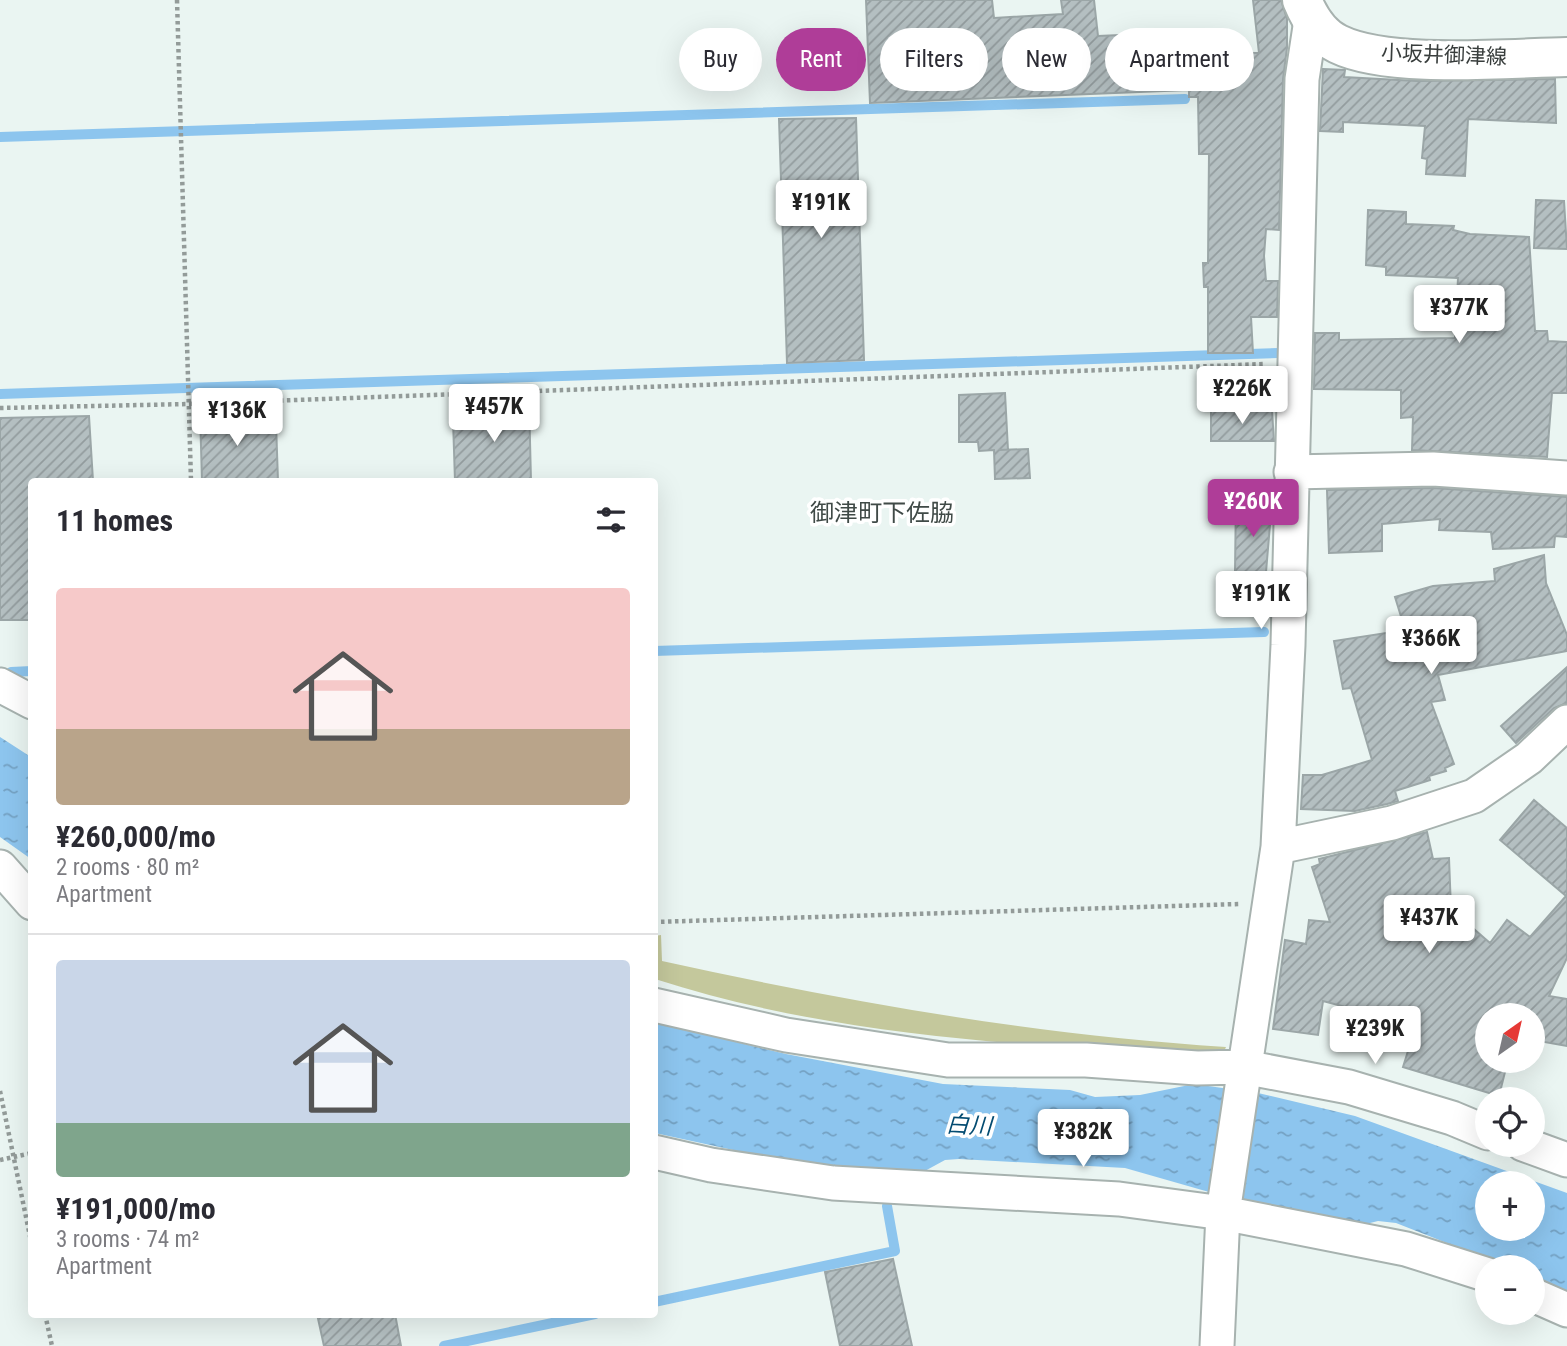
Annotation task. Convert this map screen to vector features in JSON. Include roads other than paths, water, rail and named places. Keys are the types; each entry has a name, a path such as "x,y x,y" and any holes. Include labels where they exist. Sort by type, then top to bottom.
{"main road":[{"name":"小坂井御津線","path":"1306,10 1337,44 1389,58 1567,57"}],"street":[{"path":"1217,1346 1224,1209 1278,847 1288,645 1306,10"},
{"path":"1291,472 1433,469 1567,478"},
{"path":"0,685 28,700"},
{"path":"1278,847 1392,823 1474,796 1529,758 1567,722"},
{"path":"0,867 28,898"},
{"path":"658,1007 786,1035 948,1060 1086,1060 1197,1068 1349,1087 1475,1128"},
{"path":"1545,1152 1567,1160"},
{"path":"658,1153 711,1166 833,1183 1093,1197 1224,1209 1406,1249 1475,1271"},
{"path":"1545,1300 1567,1310"}],"water":[{"path":"0,737 28,755 28,857 0,837"},
{"name":"白川","path":"658,1023 786,1054 943,1084 1070,1090 1095,1097 1140,1095 1194,1084 1258,1093 1355,1116 1506,1171 1475,1171 1475,1241 1545,1241 1545,1185 1567,1193 1567,1291 1545,1282 1545,1255 1477,1255 1396,1223 1378,1221 1342,1230 1125,1168 959,1159 945,1160 923,1172 820,1169 658,1134"}],"waterway":[{"path":"0,137 1185,99"},
{"path":"0,394 1278,353"},
{"path":"658,651 1264,632"},
{"path":"11,672 28,671"},
{"path":"658,1301 895,1251 887,1206"},
{"path":"444,1346 576,1318"}],"district":[{"name":"御津町下佐脇","path":"882,513"}]}
